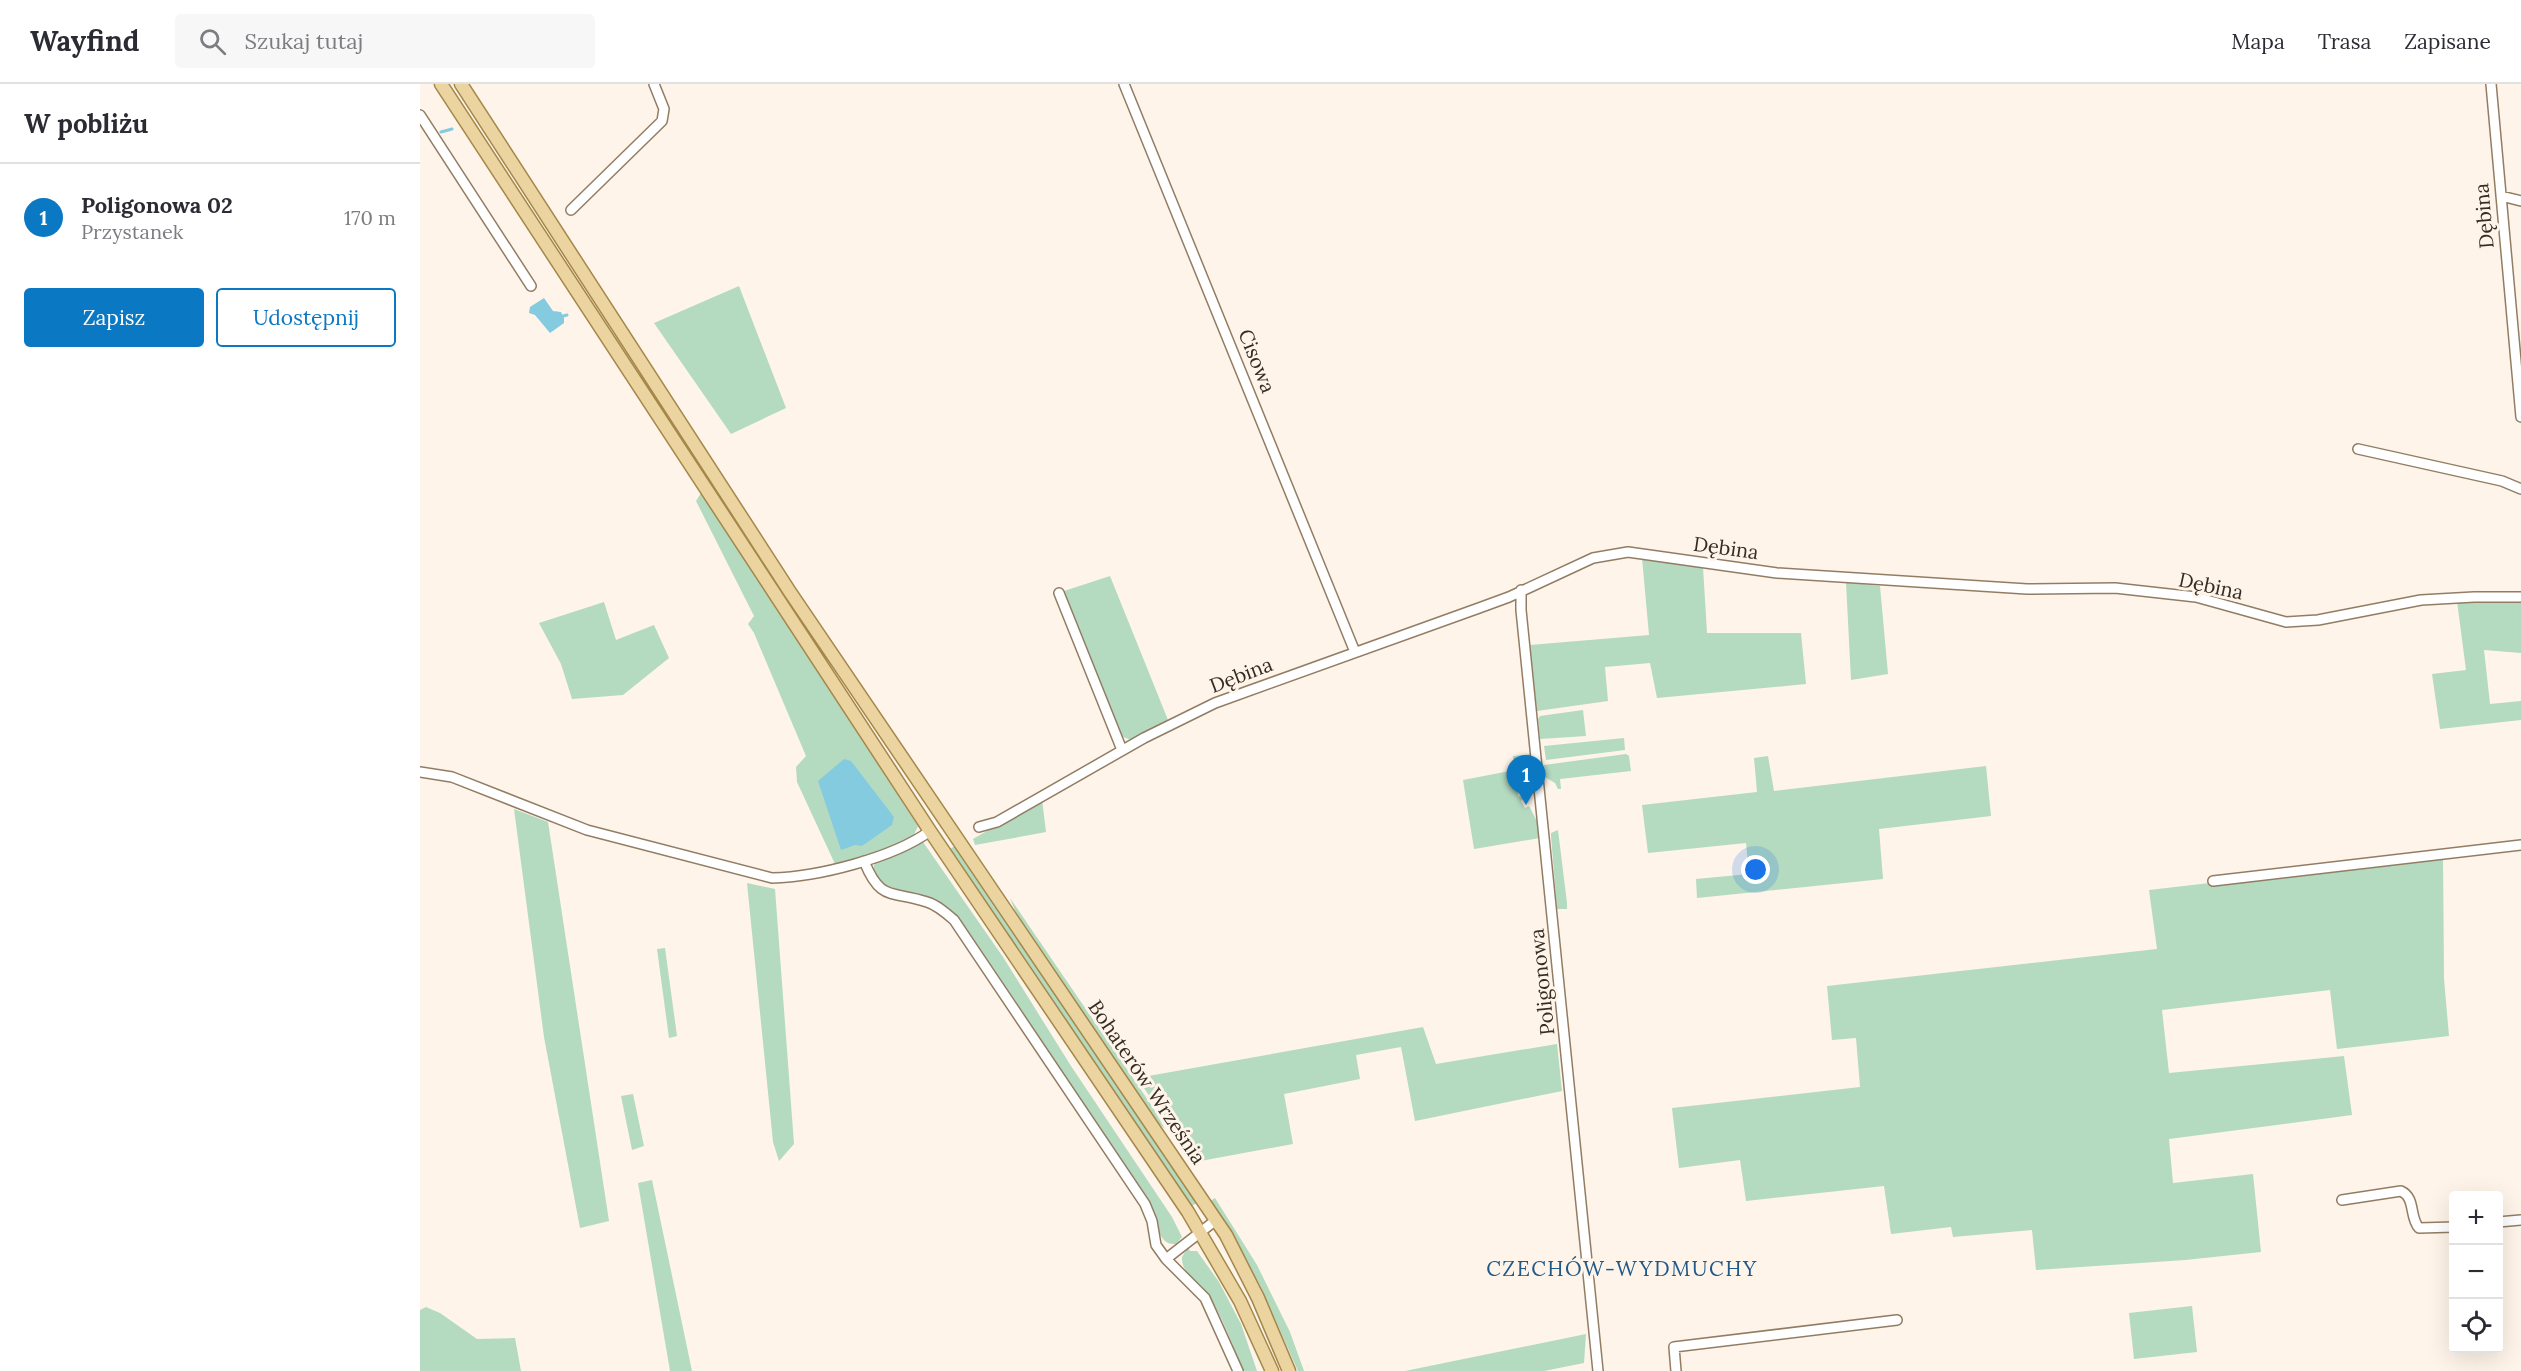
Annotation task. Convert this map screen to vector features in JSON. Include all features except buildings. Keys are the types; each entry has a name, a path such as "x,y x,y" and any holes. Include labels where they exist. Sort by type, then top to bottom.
{"main road":[{"name":"Bohaterów Września","path":"441,84 930,831 1200,1231 1245,1310 1272,1371"},
{"name":"Bohaterów Września","path":"461,84 834,658 1216,1220 1258,1298 1289,1371"}],"street":[{"path":"571,210 658,126 664,117 664,109 654,84"},
{"name":"Cisowa","path":"1124,84 1355,652"},
{"name":"Dębina","path":"2491,84 2521,417"},
{"path":"420,115 531,286"},
{"path":"2501,196 2521,201"},
{"path":"2358,449 2502,481 2521,489"},
{"name":"Dębina","path":"979,827 997,822 1122,750 1215,703 1509,597 1593,558 1628,552 1777,573 2027,589 2115,588 2196,597 2286,622 2318,620 2421,600 2521,597"},
{"name":"Poligonowa","path":"1521,590 1598,1371"},
{"path":"1059,593 1122,750"},
{"path":"1509,597 1521,607"},
{"path":"420,772 452,777 586,830 772,878 791,878 864,861 902,848 930,831"},
{"path":"2213,881 2521,845"},
{"path":"864,861 872,880 880,888 895,897 929,902 954,920 1145,1204 1152,1221 1156,1245 1166,1259 1205,1298 1238,1371"},
{"path":"2342,1200 2400,1191 2406,1193 2410,1200 2414,1223 2419,1228 2449,1227"},
{"path":"1166,1259 1216,1220"},
{"path":"2503,1222 2521,1220"},
{"path":"1676,1371 1674,1347 1897,1320"}],"green space":[{"path":"739,286 786,408 731,434 654,323"},
{"path":"701,493 918,826 913,837 877,854 835,864 797,782 796,767 806,756 754,633 748,624 754,616 696,501"},
{"path":"1642,558 1703,567 1707,633 1801,633 1806,684 1657,698 1650,663 1605,667 1608,701 1537,711 1530,645 1649,635"},
{"path":"1110,576 1168,720 1131,740 1121,736 1061,592"},
{"path":"1846,582 1880,586 1888,674 1851,680"},
{"path":"2457,601 2521,603 2521,653 2484,650 2490,704 2521,701 2521,720 2440,729 2432,674 2466,670"},
{"path":"604,602 616,640 654,625 669,658 623,695 572,699 561,664 539,623"},
{"path":"1583,710 1586,736 1540,739 1538,719 1540,716"},
{"path":"1624,738 1625,750 1546,760 1544,746"},
{"path":"1532,754 1533,778 1526,782 1518,796 1524,798 1521,801 1525,808 1529,806 1539,825 1540,838 1474,849 1463,780 1515,770 1513,756"},
{"path":"1626,754 1629,756 1631,771 1560,779 1561,789 1545,777 1544,765"},
{"path":"1768,756 1774,791 1986,766 1991,816 1879,829 1883,879 1697,898 1696,879 1749,874 1746,843 1648,853 1642,805 1757,792 1754,758"},
{"path":"1042,799 1046,832 975,845 973,839"},
{"path":"514,809 548,822 609,1221 580,1228 544,1037"},
{"path":"1558,830 1567,909 1557,909 1551,833"},
{"path":"923,842 1003,957 1071,1066 1172,1217 1182,1237 1176,1244 1165,1241 1161,1236 1150,1205 960,921 934,900 892,887 875,877 873,869 877,860"},
{"path":"956,845 1198,1202 1192,1206 950,849"},
{"path":"2443,856 2444,979 2449,1036 2337,1049 2330,990 2162,1010 2169,1073 2344,1056 2352,1115 2169,1139 2173,1183 2253,1174 2261,1252 2185,1260 2036,1270 2032,1230 1953,1237 1951,1227 1891,1234 1884,1186 1746,1201 1740,1160 1679,1168 1672,1108 1860,1087 1856,1038 1832,1040 1827,986 2157,949 2149,890"},
{"path":"747,883 775,889 794,1144 779,1161 773,1142"},
{"path":"1010,898 1152,1106 1165,1129 1156,1121 1018,918"},
{"path":"665,948 677,1036 669,1038 657,949"},
{"path":"1423,1027 1436,1064 1557,1044 1562,1091 1415,1121 1401,1047 1356,1055 1360,1079 1284,1094 1293,1144 1195,1162 1137,1078"},
{"path":"633,1094 644,1146 632,1150 621,1096"},
{"path":"652,1180 692,1371 670,1371 638,1183"},
{"path":"1215,1198 1257,1265 1290,1332 1304,1371 1298,1371 1260,1285 1210,1201"},
{"path":"1188,1247 1190,1251 1197,1251 1219,1282 1241,1324 1257,1371 1243,1371 1217,1309 1205,1290 1184,1267 1182,1257"},
{"path":"2192,1306 2197,1352 2134,1359 2129,1313"},
{"path":"426,1307 440,1313 477,1339 515,1338 521,1371 420,1371 420,1310"},
{"path":"1586,1334 1584,1363 1544,1371 1405,1371"}],"water":[{"path":"544,298 553,311 561,312 564,318 564,323 550,333 535,315 529,313 530,307"},
{"path":"844,759 851,761 894,817 892,825 862,846 855,845 841,850 818,781"}],"waterway":[{"path":"441,132 452,129"},
{"path":"563,316 567,315"}],"place":[{"name":"Poligonowa 02","path":"1526,805"}],"district":[{"name":"CZECHÓW-WYDMUCHY","path":"1622,1269"}]}
